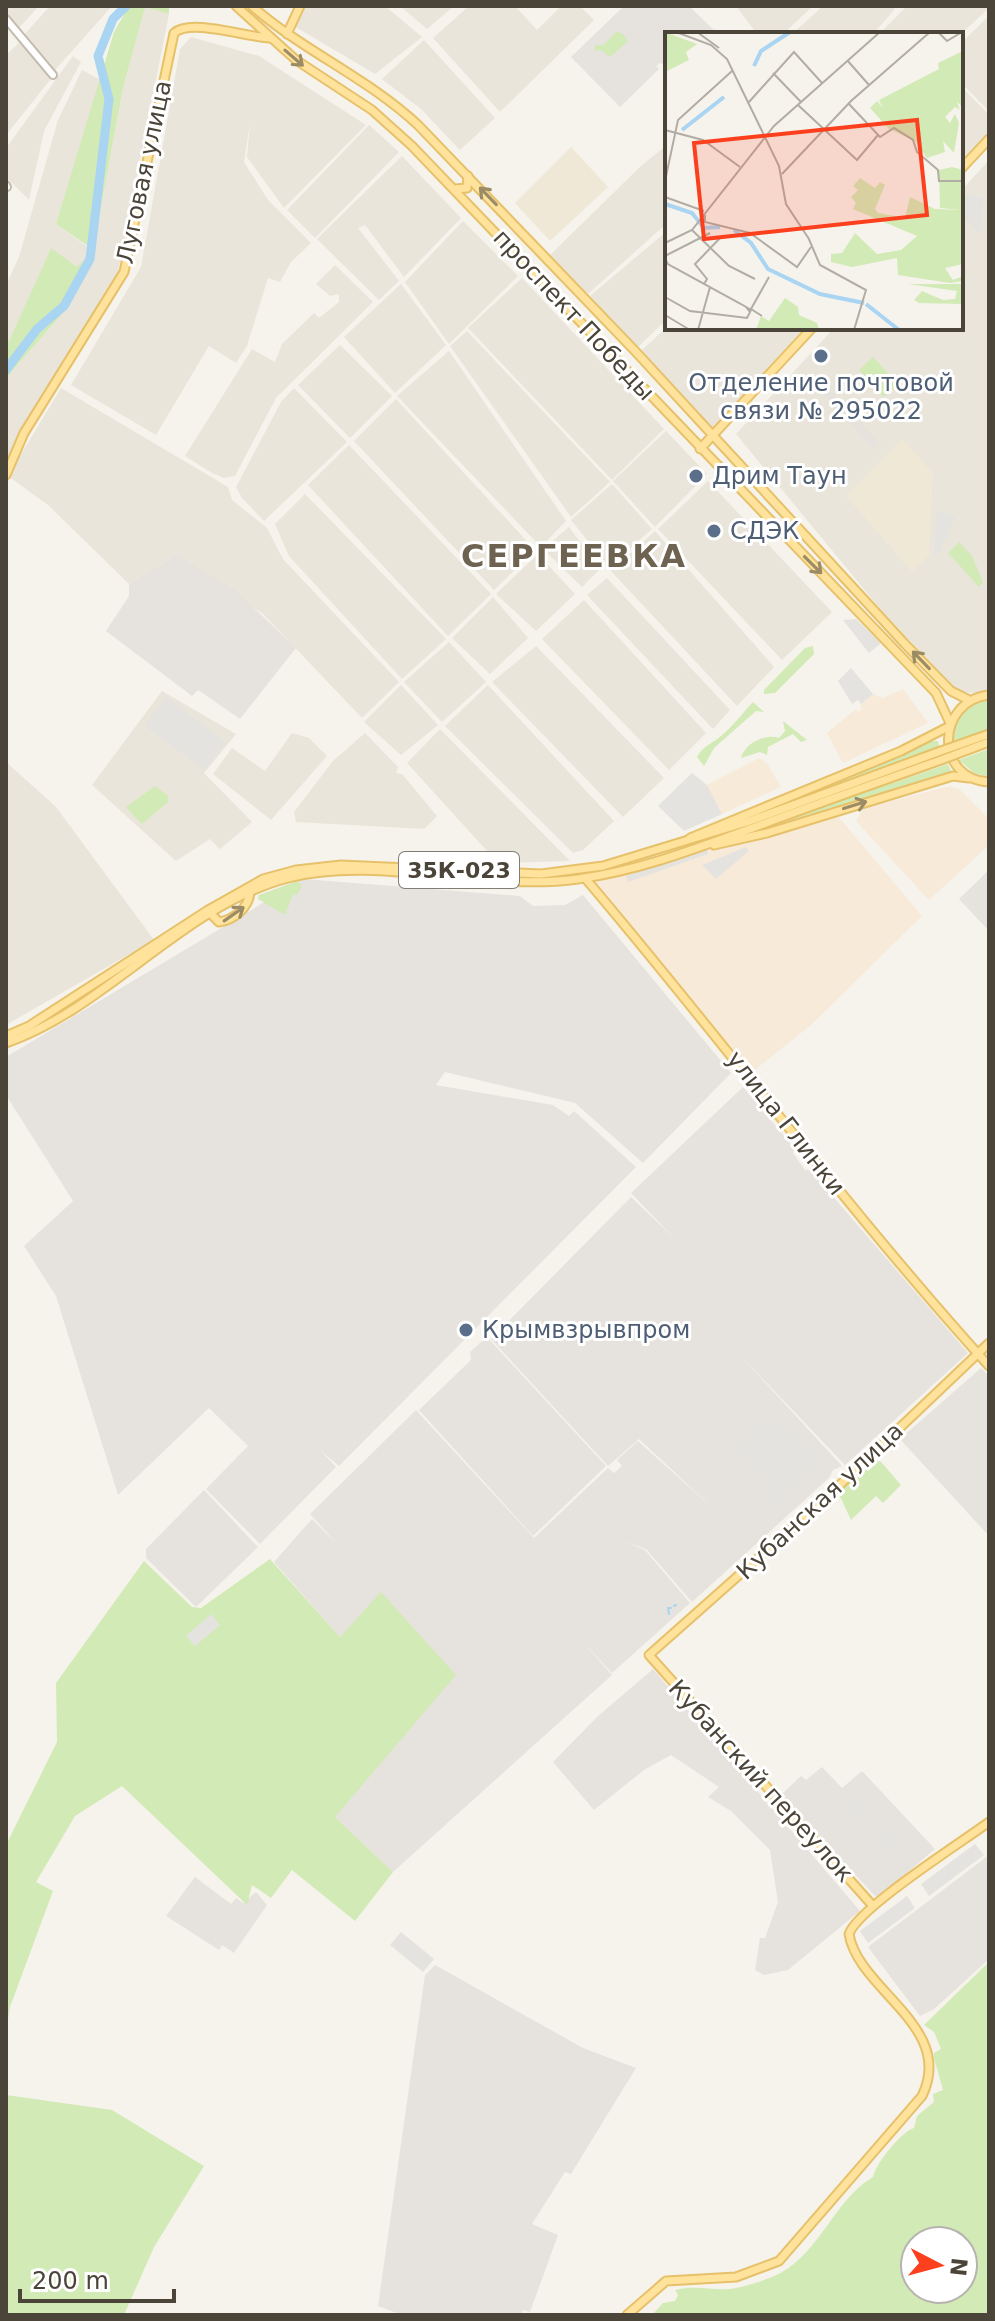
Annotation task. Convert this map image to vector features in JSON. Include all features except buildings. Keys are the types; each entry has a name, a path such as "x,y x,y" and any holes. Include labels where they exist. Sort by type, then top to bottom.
{"main road":[{"name":"проспект Победы","path":"236,6 312,72 384,120 455,189 936,693 949,725 949,752 958,769 969,778"},
{"name":"проспект Победы","path":"252,6 287,34 401,109 468,176 932,672 951,691 969,700"},
{"path":"287,34 300,6"},
{"path":"246,37 253,21"},
{"name":"Луговая улица","path":"6,475 9,460 24,433 124,272 174,33 195,25 246,37 270,38"},
{"path":"963,167 989,139"},
{"path":"455,189 467,188 468,176"},
{"path":"700,449 810,330"},
{"path":"678,845 700,832 901,751 949,725 969,700 989,695"},
{"name":"35К-023","path":"6,1043 57,1017 210,912 291,877 329,873 516,883 585,878 708,845 989,734"},
{"name":"35К-023","path":"6,1036 75,998 263,879 296,870 360,864 563,873 603,866 678,845 939,756 989,742"},
{"path":"708,845 762,834 953,776 989,782"},
{"name":"улица Глинки","path":"585,878 744,1070 883,1246 989,1366"},
{"name":"Кубанская улица","path":"649,1655 877,1452 989,1343"},
{"name":"Кубанский переулок","path":"649,1655 873,1906"},
{"path":"627,2315 666,2281 736,2277 779,2261 922,2096 929,2076 925,2046 920,2035 852,1946 849,1934 854,1922 873,1906 989,1822"}],"street":[{"path":"6,19 53,75"}],"shaded area":[{"path":"6,6 39,6 19,28 6,13"},
{"path":"50,6 112,6 55,70 24,35"},
{"path":"145,6 169,14 118,272 6,463 6,378 69,306 91,261 123,88"},
{"path":"303,6 385,6 422,37 375,74 294,26"},
{"path":"400,6 454,6 427,29"},
{"path":"469,6 515,6 537,30 561,6 580,6 594,20 500,112 433,38"},
{"path":"624,6 689,6 716,32 665,32 665,64 656,66 659,69 620,107 571,57"},
{"path":"736,6 813,6 785,32 756,32"},
{"path":"823,6 892,6 895,9 875,32 794,32"},
{"path":"907,6 989,6 963,32 881,32"},
{"path":"989,16 989,111 963,85 963,41"},
{"path":"191,37 259,56 366,125 284,208 247,157 250,123 244,162 268,200 311,243 291,262 280,282 268,278 247,346 236,363 209,346 156,435 71,385 141,267 180,49"},
{"path":"424,40 495,118 460,150 421,109 382,79"},
{"path":"21,41 50,74 50,80 6,135 6,55"},
{"path":"73,56 81,62 44,131 29,200 6,177 6,148"},
{"path":"82,70 101,80 56,224 88,247 86,258 78,268 51,249 6,348 6,285 19,257 58,120"},
{"path":"963,88 989,115 989,134 963,162"},
{"path":"369,125 399,152 315,238 287,210"},
{"path":"571,147 608,187 550,241 515,203"},
{"path":"665,147 665,225 588,294 549,256"},
{"path":"402,156 461,218 404,277 365,225 358,228 399,281 379,300 317,239"},
{"path":"989,160 989,692 959,693 882,611 736,434 832,330 963,330 963,189"},
{"path":"967,195 984,198 979,234 963,216 963,200"},
{"path":"463,221 518,276 449,344 405,282"},
{"path":"665,233 665,321 637,348 590,296"},
{"path":"335,265 373,302 276,398 235,476 224,478 185,456 252,349 275,362 282,344 314,313 319,318 339,302 339,294 330,296 316,284"},
{"path":"522,278 664,429 612,480 468,328"},
{"path":"401,284 446,345 395,393 344,337"},
{"path":"665,329 802,330 713,429 641,351"},
{"path":"467,331 610,482 571,517 450,346"},
{"path":"340,345 392,396 350,438 298,385"},
{"path":"449,351 566,521 541,547 397,396"},
{"path":"823,383 879,443 873,448 817,388"},
{"path":"61,388 228,487 232,500 267,528 283,559 399,682 362,718 263,614 176,555 129,584 48,505 8,476"},
{"path":"294,388 347,442 264,521 236,487 281,402"},
{"path":"396,399 535,550 494,590 354,441"},
{"path":"666,431 707,474 655,527 613,481"},
{"path":"903,439 933,473 929,556 912,572 846,496"},
{"path":"349,445 491,594 448,636 308,485"},
{"path":"708,481 832,612 782,660 658,529"},
{"path":"612,484 652,529 609,567 571,520"},
{"path":"305,494 446,639 402,679 289,556 275,524"},
{"path":"937,510 955,517 938,555 934,554"},
{"path":"569,527 600,569 582,587 543,549"},
{"path":"655,531 774,667 737,706 611,571"},
{"path":"538,554 575,594 536,631 496,594"},
{"path":"176,555 235,590 296,648 240,719 198,690 192,696 106,631 129,596 129,584"},
{"path":"607,578 730,710 713,729 587,595"},
{"path":"493,597 528,638 490,674 452,638"},
{"path":"584,600 706,733 669,770 542,639"},
{"path":"856,619 881,643 869,653 843,620"},
{"path":"449,642 486,682 442,722 404,682"},
{"path":"536,646 664,778 623,817 492,682"},
{"path":"851,668 873,694 861,704 858,700 852,704 838,681"},
{"path":"401,685 438,725 401,755 364,722"},
{"path":"488,685 614,821 583,850 573,853 445,726"},
{"path":"903,689 928,723 843,763 827,733 856,709 858,712 862,709 860,705 873,694 883,698"},
{"path":"162,691 236,734 204,773 252,822 220,849 210,839 176,861 92,785"},
{"path":"166,697 226,742 205,770 145,726"},
{"path":"440,729 570,861 498,863 407,763"},
{"path":"292,733 309,738 327,756 271,820 213,774 232,748 265,771"},
{"path":"365,733 398,767 396,773 402,774 437,816 424,829 296,822 294,812 333,761"},
{"path":"759,758 767,763 781,787 722,814 707,785"},
{"path":"6,762 56,807 154,940 6,1025"},
{"path":"692,773 707,785 722,814 684,831 658,806"},
{"path":"950,786 960,790 989,819 989,845 929,900 856,821 864,808"},
{"path":"837,815 922,916 811,1025 751,1073 597,883 601,879"},
{"path":"746,847 749,851 716,879 702,865"},
{"path":"707,849 708,854 628,882 626,876"},
{"path":"989,870 989,931 959,899"},
{"path":"303,879 520,896 533,906 565,905 583,895 731,1073 643,1163 575,1103 445,1072 436,1085 553,1105 569,1116 574,1111 636,1167 339,1466 321,1451 336,1467 260,1544 206,1489 248,1446 209,1408 118,1495 56,1296 24,1246 73,1201 6,1095 6,1057"},
{"path":"743,1087 795,1149 793,1153 805,1170 810,1170 968,1353 845,1465 738,1353 842,1466 833,1470 829,1478 692,1602 646,1549 625,1542 645,1550 690,1603 612,1673 581,1640 612,1675 393,1872 335,1817 382,1592 340,1637 274,1562 312,1519 337,1544 310,1514 416,1410 534,1538 608,1468 614,1473 622,1466 617,1460 638,1441 716,1511 639,1439 608,1466 491,1339 631,1197 674,1238 631,1193"},
{"path":"487,1337 606,1466 533,1536 419,1410 471,1360 470,1352"},
{"path":"981,1368 989,1376 989,1536 900,1439"},
{"path":"769,1412 822,1458 762,1520 754,1512 774,1487 733,1451"},
{"path":"204,1490 258,1547 196,1607 146,1558 146,1549"},
{"path":"211,1614 220,1625 195,1646 186,1636"},
{"path":"653,1669 860,1911 788,1970 764,1975 755,1970 760,1938 765,1938 778,1902 770,1850 731,1811 708,1797 719,1787 671,1755 644,1770 594,1810 553,1762 597,1717"},
{"path":"822,1767 842,1788 862,1771 935,1849 877,1898 781,1795 801,1776 806,1780"},
{"path":"859,1790 872,1804 851,1822 839,1807"},
{"path":"880,1819 899,1841 886,1853 867,1832"},
{"path":"975,1844 984,1855 929,1896 921,1884"},
{"path":"989,1855 989,1959 934,2009 920,2016 868,1947"},
{"path":"195,1877 231,1904 236,1898 243,1903 256,1892 267,1905 234,1953 222,1945 219,1950 166,1916"},
{"path":"907,1896 915,1908 868,1943 860,1931"},
{"path":"401,1932 434,1959 423,1972 390,1945"},
{"path":"435,1965 583,2048 636,2068 571,2174 565,2172 532,2224 558,2235 530,2312 523,2310 521,2315 402,2315 378,2306 425,1975"}],"green space":[{"path":"129,6 169,6 169,14 145,7 123,88 91,261 69,306 6,378 6,348 51,248 77,267 86,258 88,246 56,224 114,32"},
{"path":"616,32 622,33 628,41 610,57 601,50 595,51 595,45 604,45"},
{"path":"873,357 898,384 884,397 859,370"},
{"path":"959,542 972,556 983,582 979,587 948,553"},
{"path":"813,646 814,654 775,693 764,694 764,690 805,648"},
{"path":"989,700 989,731 954,744 955,727 962,714 973,705"},
{"path":"753,702 764,712 756,711 714,748 704,766 697,757 699,753 725,733"},
{"path":"783,721 807,740 801,742 793,734 768,747 767,755 760,752 741,758 746,748 756,741 768,737 779,738 785,731"},
{"path":"928,741 938,741 940,748 751,815"},
{"path":"989,749 989,777 974,773 959,760"},
{"path":"948,764 952,773 756,830 945,765"},
{"path":"155,786 168,796 168,802 142,824 126,807"},
{"path":"297,881 302,886 297,895 293,894 285,915 258,899 259,895"},
{"path":"873,1460 881,1462 901,1485 883,1503 876,1496 851,1520 838,1492"},
{"path":"270,1559 340,1637 381,1592 456,1675 335,1817 393,1872 355,1921 292,1870 271,1898 252,1885 247,1905 122,1786 75,1816 36,1882 53,1891 10,2007 6,2031 6,1845 57,1742 56,1683 144,1561 192,1607 201,1608"},
{"path":"989,1962 989,2315 652,2315 663,2303 675,2301 678,2295 675,2290 745,2286 772,2277 802,2257 847,2200 873,2177 890,2148 914,2128 917,2116 934,2102 933,2094 943,2090 934,2058 934,2053 941,2049 934,2032 924,2025"},
{"path":"6,2095 112,2110 204,2166 154,2247 124,2315 6,2315"}],"waterway":[{"path":"6,370 37,329 64,306 90,259 109,99 98,56 113,19 126,6"},
{"path":"669,1614 668,1608 671,1608"}],"place":[{"name":"Отделение почтовой связи № 295022","path":"821,356"},
{"name":"Дрим Таун","path":"696,476"},
{"name":"СДЭК","path":"714,531"},
{"name":"Крымвзрывпром","path":"466,1330"}],"district":[{"name":"СЕРГЕЕВКА","path":"574,556"}]}
